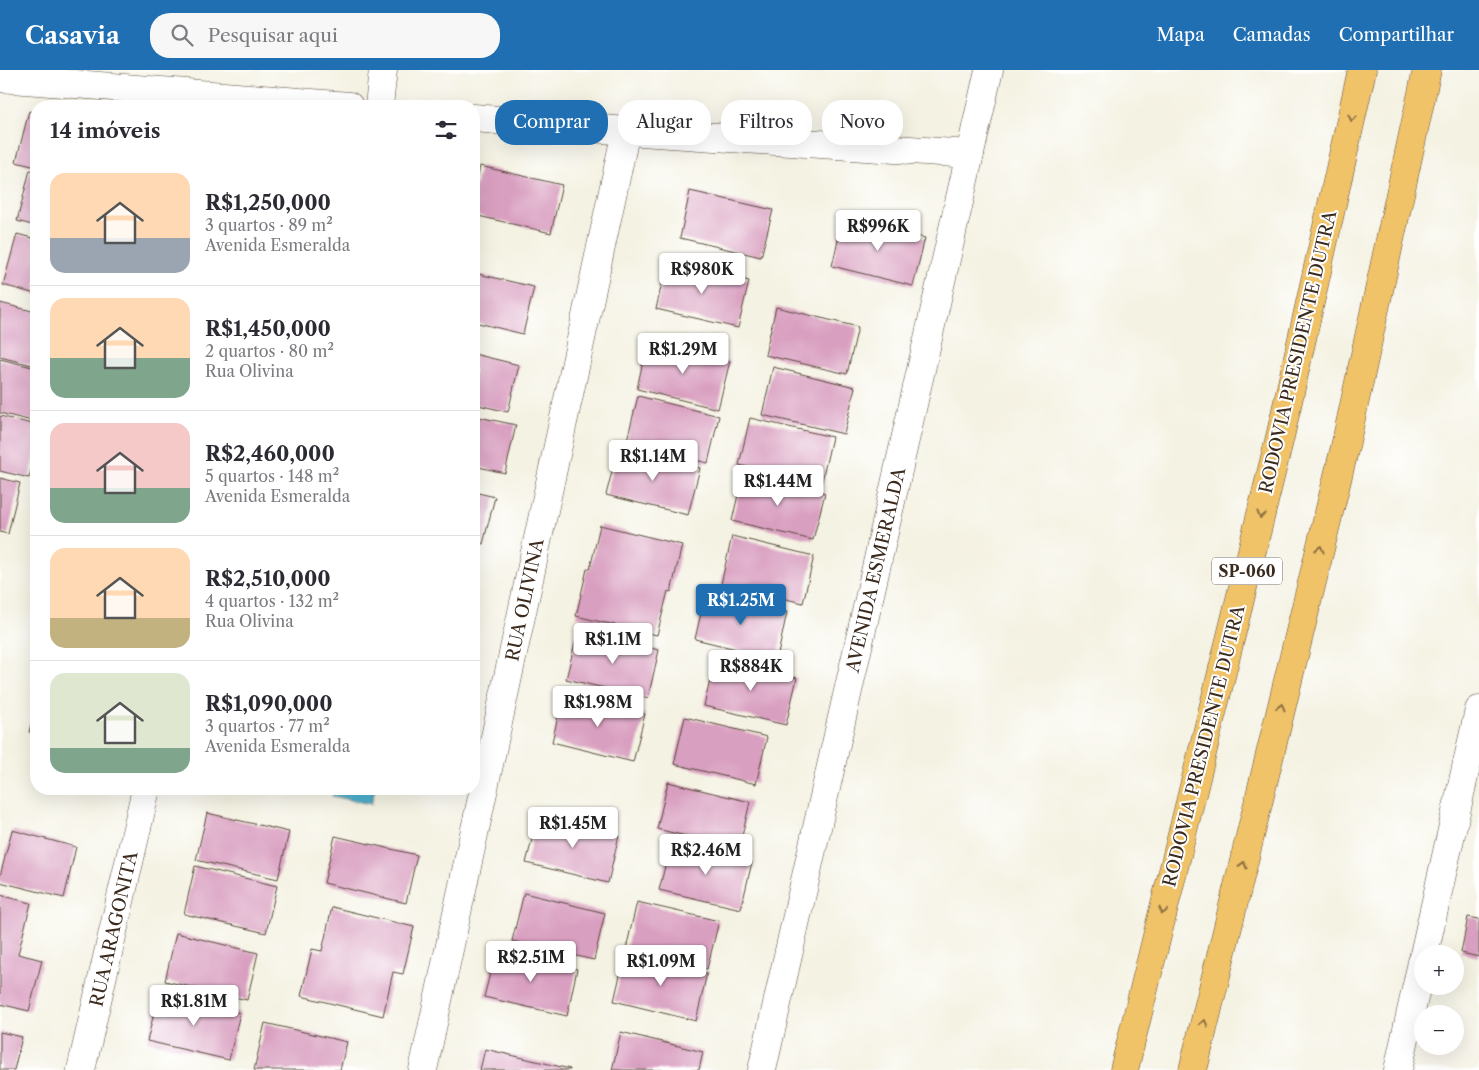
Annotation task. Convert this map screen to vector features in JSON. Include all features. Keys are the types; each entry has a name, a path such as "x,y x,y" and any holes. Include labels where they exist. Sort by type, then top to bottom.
{"highway":[{"name":"RODOVIA PRESIDENTE DUTRA","path":"1124,1070 1280,437 1362,70"},
{"path":"1193,1070 1344,451 1427,70"}],"street":[{"path":"380,100 382,70"},
{"name":"AVENIDA ESMERALDA","path":"762,1070 989,70"},
{"path":"0,78 256,100"},
{"path":"480,119 618,130"},
{"path":"711,137 970,154"},
{"name":"RUA OLIVINA","path":"424,1070 623,145"},
{"path":"1426,945 1479,710"},
{"name":"RUA ARAGONITA","path":"82,1070 145,795"},
{"path":"1398,1070 1415,995"}],"water":[{"path":"332,795 373,795 371,804"}],"building":[{"path":"29,111 30,166 16,162"},
{"path":"480,166 562,185 551,233 480,216"},
{"path":"30,170 30,224 17,221"},
{"path":"690,191 773,210 761,257 680,238"},
{"path":"843,219 925,238 913,286 832,266"},
{"path":"17,234 30,237 30,292 3,285"},
{"path":"667,261 749,281 738,328 656,309"},
{"path":"480,274 534,287 523,334 480,323"},
{"path":"0,303 30,310 30,364 0,357"},
{"path":"776,307 858,327 847,374 765,355"},
{"path":"647,342 730,361 718,409 637,389"},
{"path":"480,355 519,365 508,412 480,405"},
{"path":"0,359 30,366 30,420 0,413"},
{"path":"773,367 855,387 844,434 762,415"},
{"path":"638,396 719,416 708,463 626,444"},
{"path":"0,416 30,424 29,478 0,471"},
{"path":"480,417 516,425 505,473 480,467"},
{"path":"750,418 832,437 821,485 739,465"},
{"path":"618,448 700,468 688,515 606,495"},
{"path":"743,473 825,493 813,540 732,521"},
{"path":"0,478 20,483 8,534 0,532"},
{"path":"480,493 495,497 483,544 480,543"},
{"path":"600,525 682,545 671,592 668,591 657,635 576,616 587,569 590,569"},
{"path":"732,536 814,556 803,603 721,584"},
{"path":"706,592 787,612 777,659 695,639"},
{"path":"578,631 659,650 648,698 566,679"},
{"path":"715,659 797,678 786,725 704,706"},
{"path":"563,695 645,714 633,762 552,742"},
{"path":"685,717 767,737 756,784 674,764"},
{"path":"668,782 750,802 739,849 657,829"},
{"path":"207,813 289,832 278,879 196,860"},
{"path":"538,816 619,835 608,883 526,863"},
{"path":"12,830 76,847 64,898 0,882"},
{"path":"335,836 417,855 406,903 324,883"},
{"path":"671,843 752,862 741,909 659,890"},
{"path":"195,866 277,886 266,933 184,914"},
{"path":"524,893 605,913 594,960 512,941"},
{"path":"0,895 31,903 18,954 42,960 29,1011 0,1004"},
{"path":"637,902 719,921 707,969 626,949"},
{"path":"332,907 414,927 403,974 393,972 383,1016 301,996 312,949 322,951"},
{"path":"1468,917 1479,919 1479,957 1464,954 1463,945"},
{"path":"176,933 258,953 247,1000 165,981"},
{"path":"496,950 577,969 567,1016 484,997"},
{"path":"625,954 707,973 696,1021 614,1001"},
{"path":"159,993 240,1013 229,1060 147,1041"},
{"path":"265,1023 347,1042 340,1070 254,1070"},
{"path":"0,1032 22,1037 14,1070 0,1070"},
{"path":"621,1032 703,1052 699,1070 612,1070"},
{"path":"485,1049 570,1069 570,1070 480,1070"}]}
